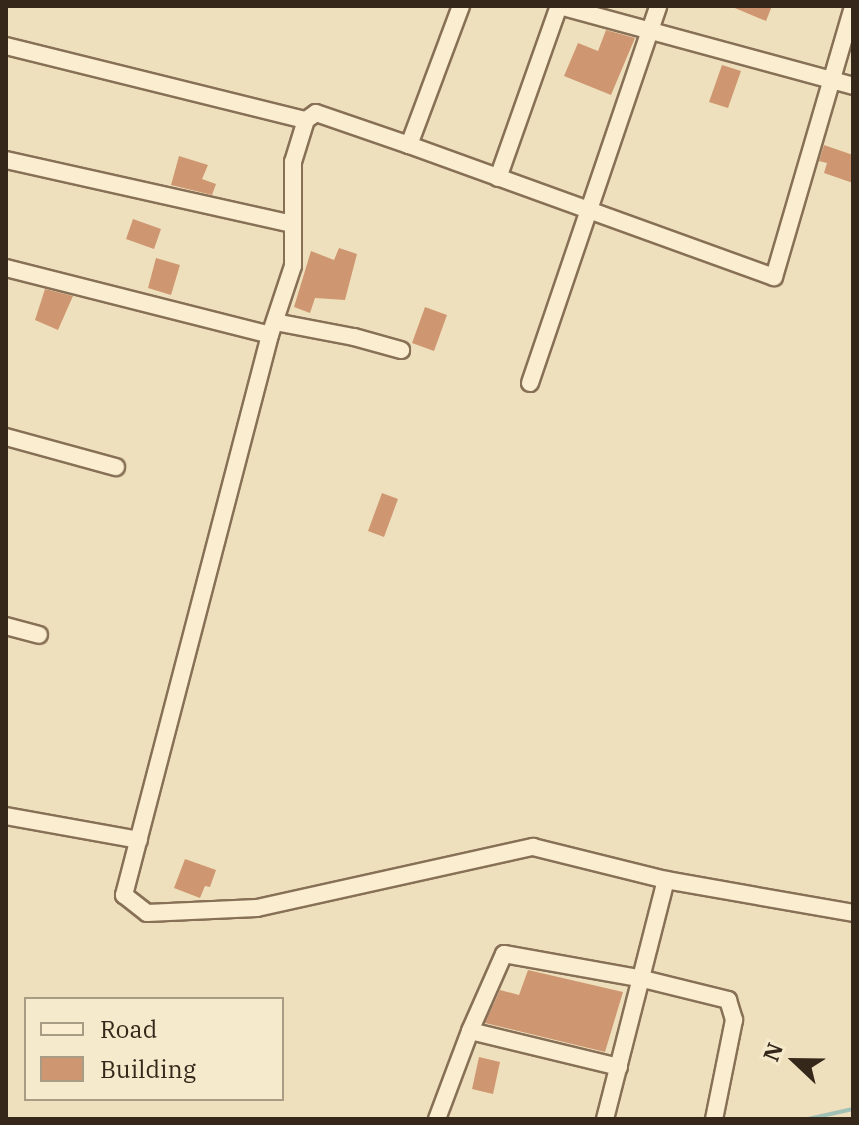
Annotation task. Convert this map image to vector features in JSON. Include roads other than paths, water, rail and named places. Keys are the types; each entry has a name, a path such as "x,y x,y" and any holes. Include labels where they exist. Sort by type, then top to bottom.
{"street":[{"path":"409,145 461,6"},
{"path":"498,178 559,6 853,86"},
{"path":"530,383 658,6"},
{"path":"853,6 774,277 316,113 306,120 293,162 293,266 272,329 124,895 147,913 257,908 533,847 666,880 853,913"},
{"path":"6,46 306,120"},
{"path":"6,160 293,224"},
{"path":"6,268 272,329 354,337 401,350"},
{"path":"6,437 116,467"},
{"path":"6,626 39,635"},
{"path":"6,816 139,840"},
{"path":"605,1119 666,880"},
{"path":"437,1119 470,1031 504,954 639,978 728,1000 734,1020 714,1119"},
{"path":"470,1031 619,1067"}],"waterway":[{"path":"808,1119 853,1109"}]}
